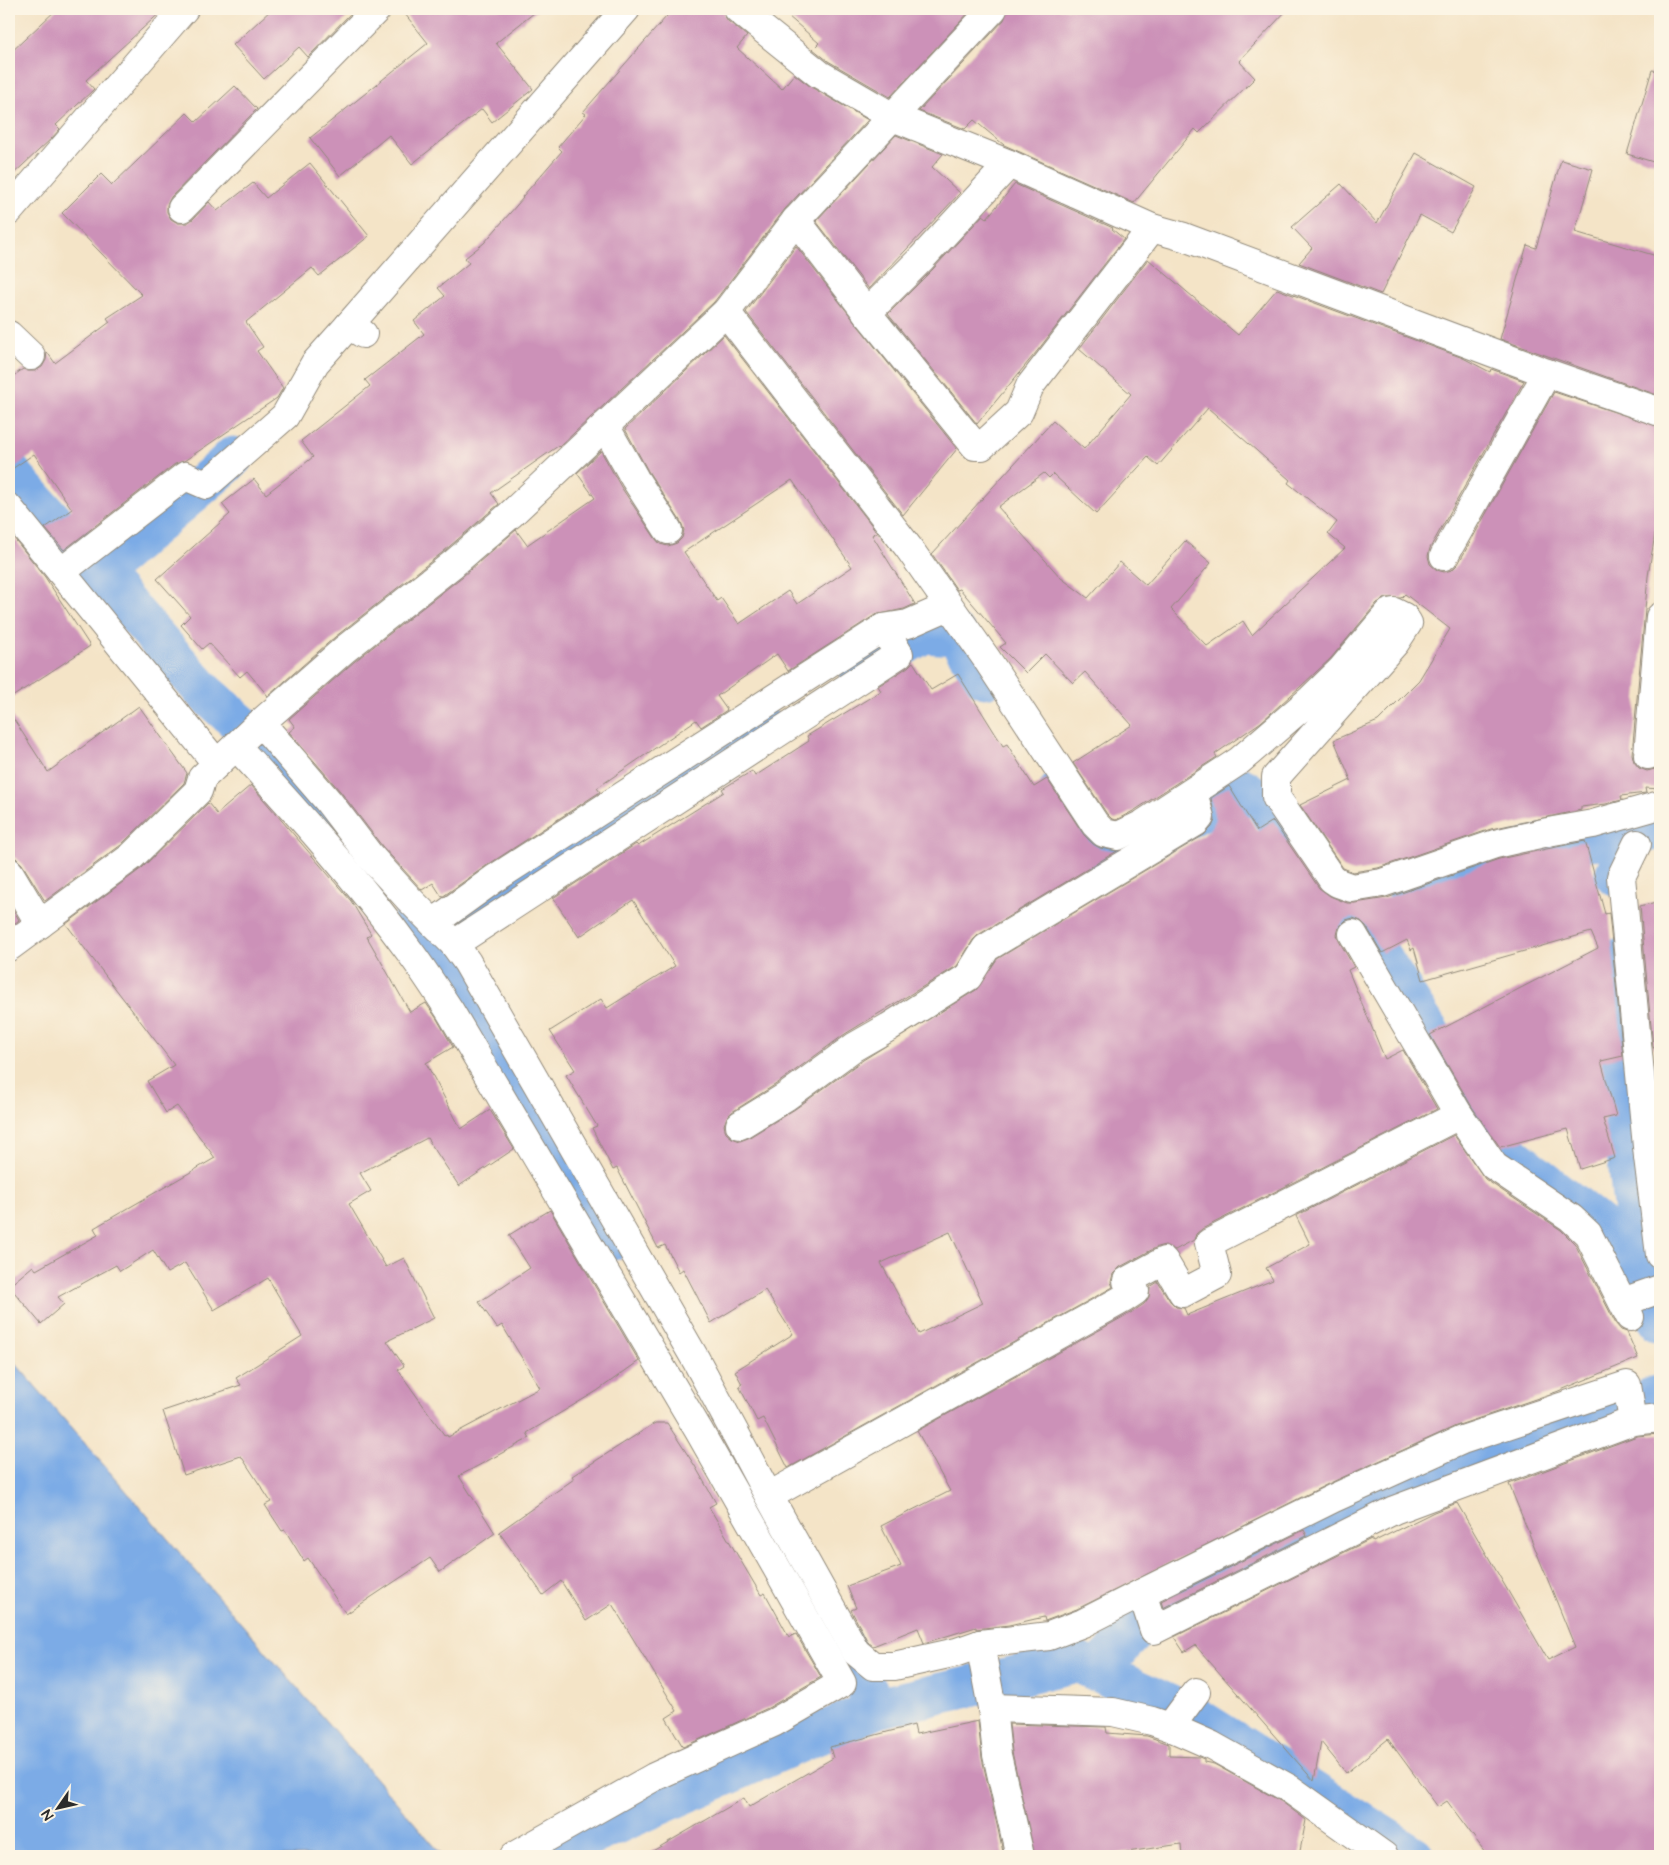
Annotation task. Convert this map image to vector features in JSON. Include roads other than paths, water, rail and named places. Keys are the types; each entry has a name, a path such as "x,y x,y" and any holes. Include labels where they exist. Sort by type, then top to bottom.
{"street":[{"path":"9,211 184,9"},
{"path":"182,208 376,9"},
{"path":"61,572 185,476 206,485 285,416 315,363 357,330 626,9"},
{"path":"738,9 819,74 893,117 1009,164 1152,228 1184,237 1547,373 1660,412"},
{"path":"9,946 130,857 198,791 202,778 259,724 345,649 510,515 726,312 796,220 993,9"},
{"path":"867,312 922,258 1009,164"},
{"path":"796,220 975,446 979,447 1019,412 1030,386 1152,228"},
{"path":"726,312 888,520 986,658 1095,824 1104,833 1118,836 1196,802 1342,669 1389,613 1399,614 1408,623 1394,643 1276,777 1276,796 1332,879 1352,888 1382,883 1495,844 1593,824 1660,805"},
{"path":"9,335 31,356"},
{"path":"1444,556 1547,373"},
{"path":"605,426 635,479 668,530"},
{"path":"9,508 61,572 230,752 302,818 363,891 410,952 450,1011 546,1172 699,1432 842,1683"},
{"path":"441,931 494,879 883,628 908,624 949,606"},
{"path":"1648,755 1660,617"},
{"path":"259,724 328,800 370,856 441,931 486,993 696,1360 856,1652 873,1666"},
{"path":"302,818 328,800"},
{"path":"740,1125 788,1096 854,1047 889,1028 968,977 986,948 1196,822 1196,802"},
{"path":"1638,844 1621,877 1654,1156 1660,1255"},
{"path":"9,872 40,924"},
{"path":"1353,934 1460,1115 1494,1166 1571,1218 1588,1234 1626,1309 1660,1289"},
{"path":"769,1496 1123,1299 1135,1291 1127,1282 1164,1261 1183,1293 1217,1275 1209,1243 1460,1115"},
{"path":"546,1172 576,1153"},
{"path":"666,1377 696,1360"},
{"path":"514,1856 654,1777 775,1722 873,1666 894,1666 957,1652 980,1644 1049,1636 1083,1623 1381,1477 1462,1440 1627,1386 1633,1420"},
{"path":"1142,1593 1154,1630 1394,1510 1633,1420 1660,1418"},
{"path":"1381,1477 1394,1510"},
{"path":"980,1644 992,1708 997,1754 1020,1856"},
{"path":"1170,1727 1196,1692"},
{"path":"992,1708 1114,1712 1170,1727 1211,1745 1290,1789 1384,1856"}],"water":[{"path":"9,1356 443,1856 9,1856"}],"waterway":[{"path":"99,573 233,457"},
{"path":"9,471 205,693 252,734 356,854"},
{"path":"859,672 924,633 956,635 985,678"},
{"path":"431,941 572,842 764,728"},
{"path":"1059,791 1106,863 1242,788 1265,803 1311,878 1354,916 1506,1151 1639,1257 1635,1287 1660,1322"},
{"path":"1615,875 1630,837 1660,828"},
{"path":"1409,894 1478,865 1548,843 1630,837"},
{"path":"413,920 431,941 613,1240"},
{"path":"1618,960 1626,1143 1639,1257"},
{"path":"1097,1671 1144,1622 1268,1547 1462,1464 1660,1395"},
{"path":"828,1621 877,1708"},
{"path":"544,1856 877,1708 1077,1662 1197,1718 1414,1856"}]}
